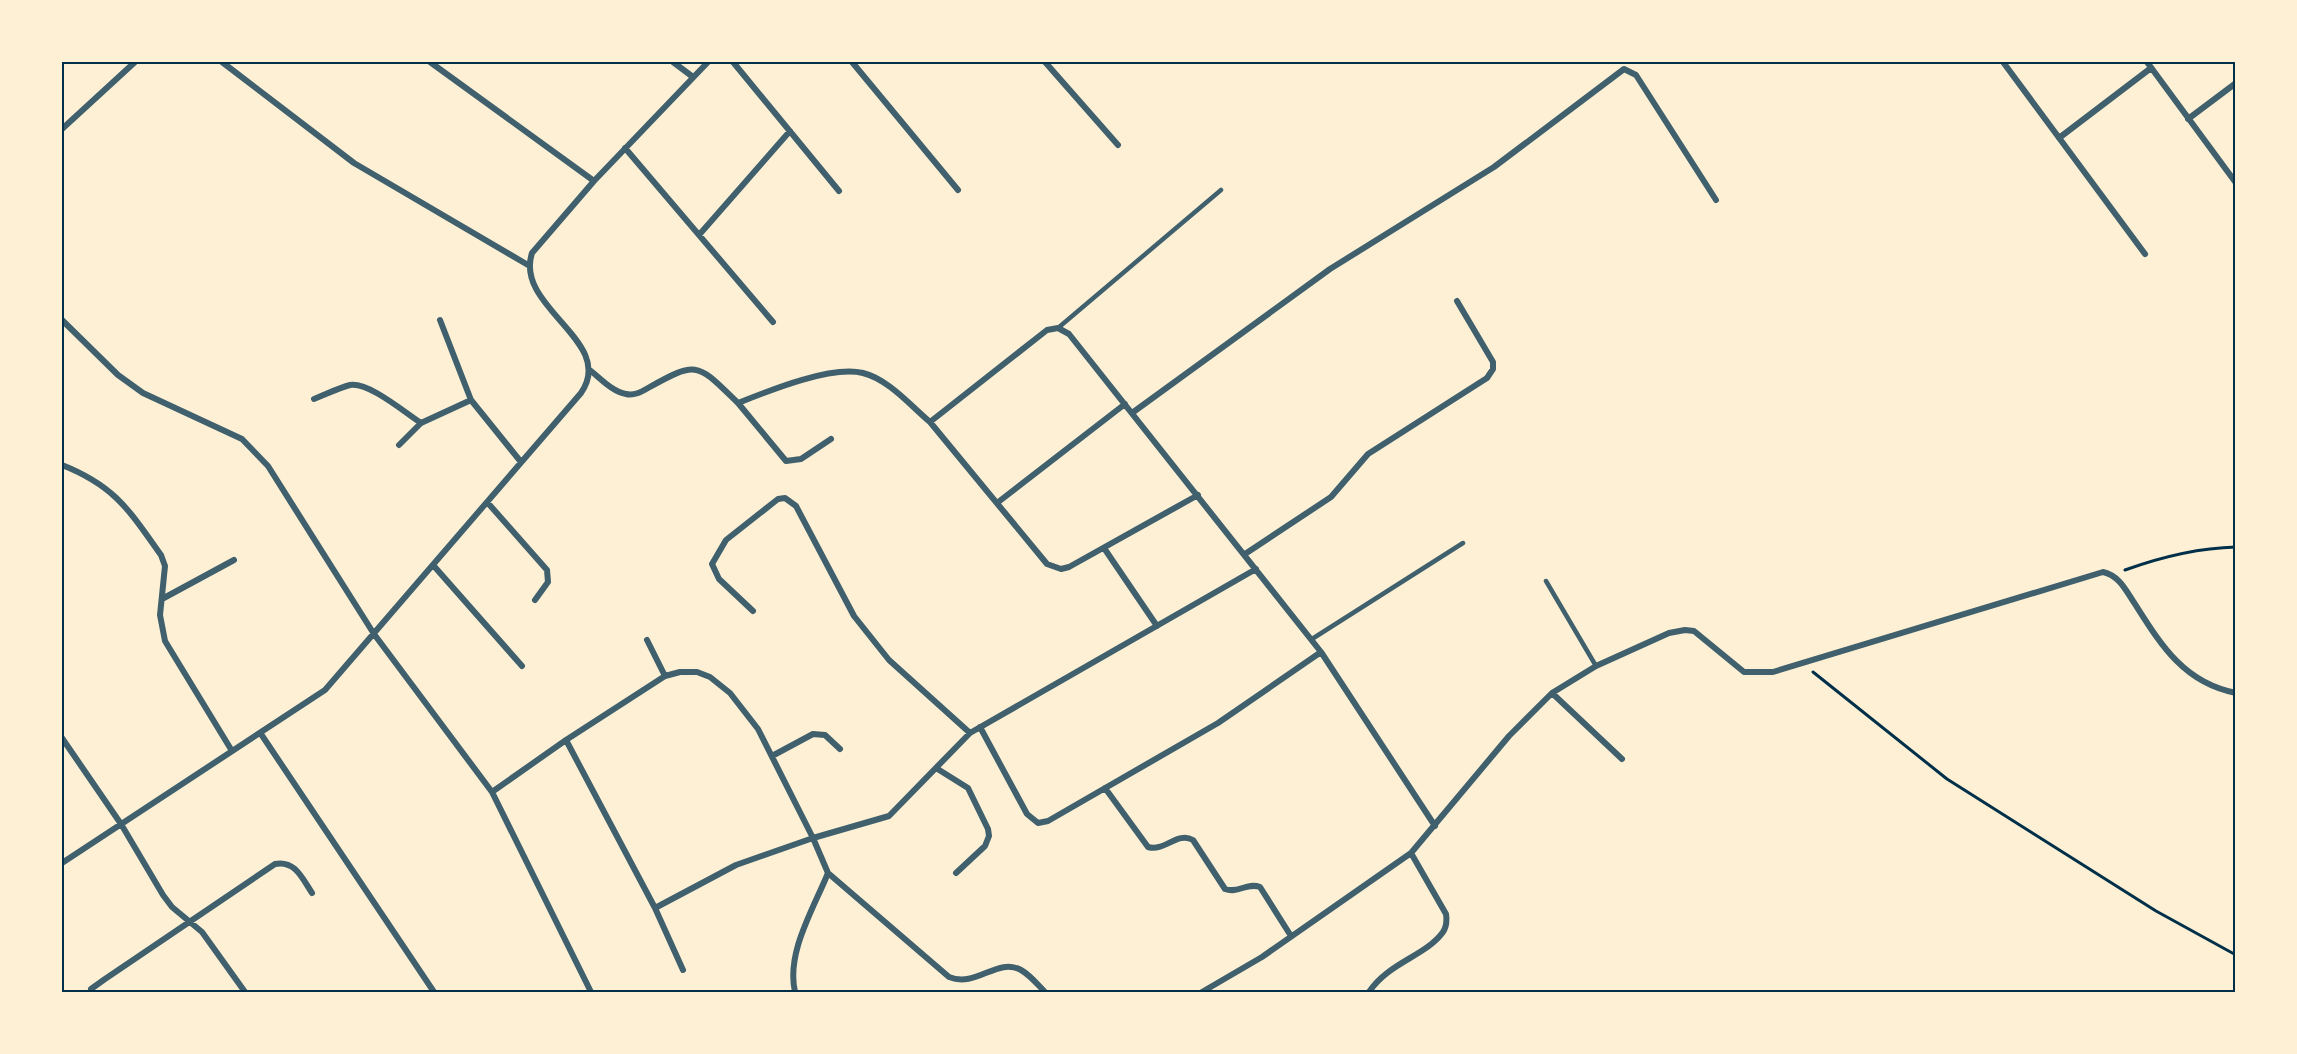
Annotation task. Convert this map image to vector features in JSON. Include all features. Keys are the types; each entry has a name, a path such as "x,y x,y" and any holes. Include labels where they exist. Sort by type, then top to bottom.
{"street":[{"path":"62,129 135,62"},
{"path":"222,62 354,163 528,265"},
{"path":"430,62 594,181"},
{"path":"673,62 693,77"},
{"path":"62,863 326,690 581,393 588,384 591,371 587,356 537,292 530,278 528,265 531,253 594,181 708,62"},
{"path":"733,62 839,190"},
{"path":"852,62 958,190"},
{"path":"1045,62 1118,145"},
{"path":"2003,62 2145,254"},
{"path":"2146,62 2235,183"},
{"path":"2059,138 2151,68"},
{"path":"1132,413 1330,269 1494,167 1624,69 1636,75 1716,200"},
{"path":"2188,119 2235,83"},
{"path":"699,235 790,131"},
{"path":"625,148 774,322"},
{"path":"1245,554 1331,497 1368,454 1487,378 1493,369 1493,362 1457,301"},
{"path":"62,320 118,375 143,393 223,429 254,448 268,466 374,633 492,792 591,993"},
{"path":"440,320 471,400 521,462"},
{"path":"930,422 1047,330 1058,328 1069,334 1312,639 1435,826"},
{"path":"591,371 619,392 628,395 639,393 690,367 701,369 738,403 786,461 801,459 831,439"},
{"path":"738,403 801,380 847,372 862,373 879,380 930,422 1047,564 1053,568 1069,567 1198,495"},
{"path":"314,399 349,385 359,385 421,423"},
{"path":"399,445 421,423 471,400"},
{"path":"997,503 1125,404"},
{"path":"62,465 106,487 131,513 165,566 160,615 165,640 232,751"},
{"path":"753,610 718,579 712,564 726,540 778,499 785,498 796,506 854,616 889,660 970,733"},
{"path":"487,502 547,570 548,582 535,600"},
{"path":"1104,548 1157,626"},
{"path":"162,599 234,560"},
{"path":"433,565 522,666"},
{"path":"655,908 736,865 813,838 889,816 970,733 1256,569"},
{"path":"1202,993 1291,936 1411,853 1509,735 1552,693 1596,666 1669,633 1694,631 1744,672 1773,672 2103,572 2112,574 2119,580 2174,661 2203,682 2235,693"},
{"path":"647,640 665,676"},
{"path":"980,727 1027,814 1038,823 1048,821 1218,723 1321,652"},
{"path":"492,792 566,740 665,676 689,672 710,677 742,706 772,756 828,873 949,977 960,981 973,980 998,969 1012,967 1022,970 1045,993"},
{"path":"1552,693 1622,759"},
{"path":"261,734 434,993"},
{"path":"772,756 813,734 825,735 840,749"},
{"path":"62,738 121,824 163,895 172,907 191,922 212,944 245,993"},
{"path":"566,740 655,908 683,970"},
{"path":"936,768 968,788 988,829 989,836 985,846 956,873"},
{"path":"1105,788 1148,847 1162,847 1179,838 1187,837 1193,840 1226,889 1231,891 1254,885 1260,887 1291,936"},
{"path":"1369,993 1391,968 1437,939 1444,931 1447,922 1446,914 1411,853"},
{"path":"90,991 275,864 285,862 291,865 312,892"},
{"path":"795,993 792,976 795,957 828,873"}],"lane":[{"path":"1058,328 1221,190"},
{"path":"1312,639 1463,543"},
{"path":"1546,581 1596,666"}],"path":[{"path":"2112,574 2159,558 2235,548"},
{"path":"1802,663 1947,779 2156,911 2235,955"}]}
